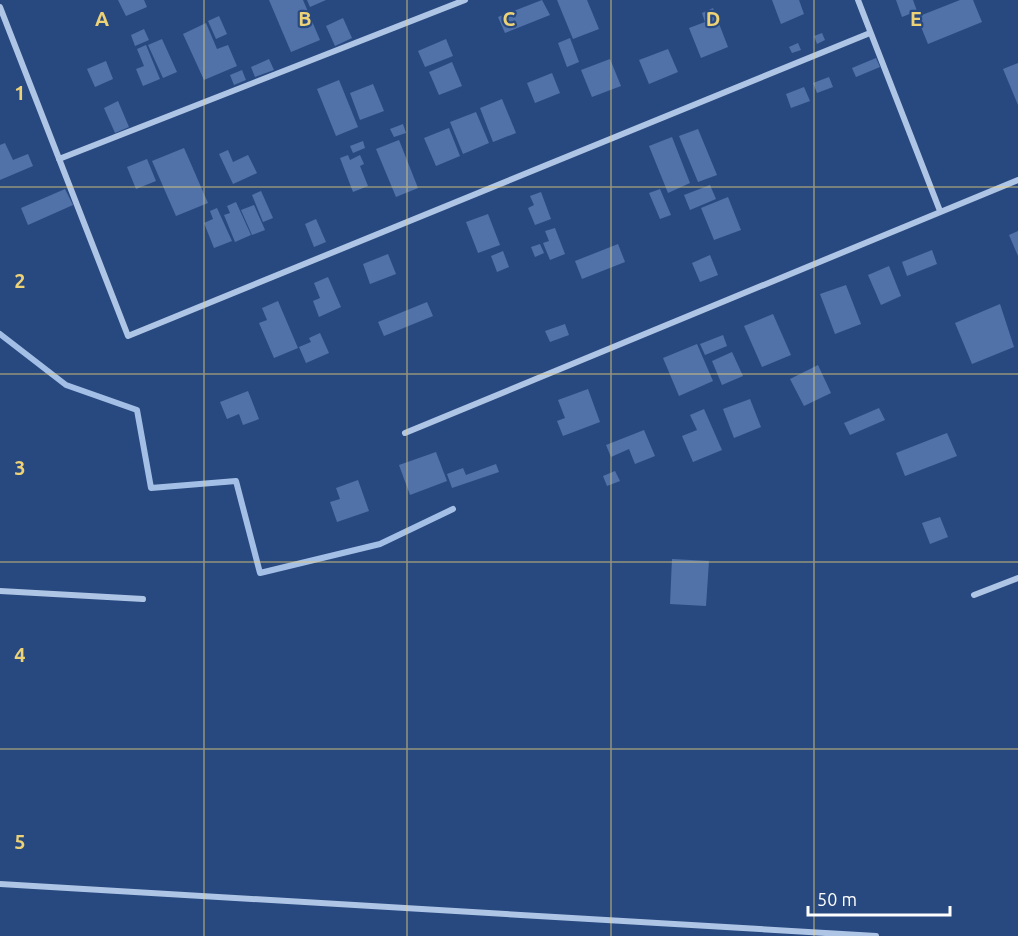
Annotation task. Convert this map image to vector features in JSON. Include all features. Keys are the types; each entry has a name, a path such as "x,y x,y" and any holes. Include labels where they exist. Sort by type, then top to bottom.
{"street":[{"path":"59,159 465,0"},
{"path":"858,0 940,211"},
{"path":"0,7 128,336 870,33"},
{"path":"405,433 1018,180"},
{"path":"974,595 1018,578"},
{"path":"0,591 142,599"},
{"path":"0,884 876,936"}],"building":[{"path":"118,0 144,0 147,7 126,16"},
{"path":"269,0 303,0 320,40 291,52"},
{"path":"307,0 326,0 310,7"},
{"path":"542,0 550,15 505,33 498,17"},
{"path":"557,0 587,0 599,29 573,39"},
{"path":"772,0 799,0 804,14 781,24"},
{"path":"896,0 913,0 917,11 902,17"},
{"path":"960,0 973,0 982,22 928,44 917,17"},
{"path":"713,8 728,47 701,58 689,28 705,22 702,13"},
{"path":"219,16 227,34 216,39 208,21"},
{"path":"343,18 352,38 335,46 326,26"},
{"path":"206,23 217,49 228,45 237,66 204,80 183,34"},
{"path":"144,29 149,40 135,46 131,35"},
{"path":"822,33 825,40 817,44 814,36"},
{"path":"570,38 579,62 567,67 558,43"},
{"path":"162,39 177,72 163,78 148,45"},
{"path":"446,39 453,56 425,67 418,51"},
{"path":"798,43 801,50 792,53 789,47"},
{"path":"146,45 160,79 143,86 136,69 144,66 137,49"},
{"path":"668,49 678,72 649,84 639,60"},
{"path":"876,58 880,67 856,77 852,68"},
{"path":"269,59 274,70 255,77 251,67"},
{"path":"610,59 621,86 592,97 581,70"},
{"path":"106,61 113,79 95,87 87,69"},
{"path":"452,62 462,86 439,95 429,72"},
{"path":"1018,63 1018,105 1003,69"},
{"path":"242,70 246,80 234,85 230,75"},
{"path":"552,73 560,93 535,103 527,83"},
{"path":"829,77 833,87 817,93 813,83"},
{"path":"339,80 358,127 336,136 317,89"},
{"path":"373,84 384,111 360,120 350,93"},
{"path":"804,87 810,101 791,108 786,94"},
{"path":"502,99 516,133 493,142 480,108"},
{"path":"118,101 129,127 115,133 104,108"},
{"path":"476,112 489,143 463,154 450,122"},
{"path":"403,124 406,133 394,137 390,129"},
{"path":"449,128 460,156 436,166 424,138"},
{"path":"698,129 717,175 698,182 679,136"},
{"path":"672,137 690,183 668,193 649,146"},
{"path":"399,140 418,188 396,197 376,149"},
{"path":"363,141 365,148 353,153 350,146"},
{"path":"5,143 13,160 28,154 33,166 0,180 0,145"},
{"path":"184,148 208,203 176,216 152,161"},
{"path":"228,150 233,162 248,155 257,173 233,184 219,154"},
{"path":"348,155 350,160 360,155 364,164 360,166 368,186 353,192 340,158"},
{"path":"147,159 156,181 136,189 127,167"},
{"path":"710,185 716,199 690,210 684,195"},
{"path":"65,189 73,205 28,225 21,208"},
{"path":"660,189 671,215 660,219 649,193"},
{"path":"261,191 273,218 263,222 252,195"},
{"path":"541,192 551,219 535,225 528,208 534,205 530,196"},
{"path":"728,197 741,230 714,240 701,208"},
{"path":"236,202 251,235 235,242 224,215 230,213 227,206"},
{"path":"254,205 265,230 252,235 241,210"},
{"path":"217,208 232,241 214,248 204,223 213,219 210,211"},
{"path":"488,214 500,245 478,253 466,222"},
{"path":"316,219 326,242 314,247 305,224"},
{"path":"555,228 565,254 550,260 543,243 549,241 545,231"},
{"path":"1018,231 1018,256 1009,235"},
{"path":"540,244 544,253 535,257 531,247"},
{"path":"618,244 625,262 582,279 575,261"},
{"path":"932,250 937,264 907,276 902,262"},
{"path":"503,251 509,267 497,272 491,256"},
{"path":"388,254 396,274 370,284 363,264"},
{"path":"710,255 718,275 700,282 692,263"},
{"path":"889,266 901,296 881,305 868,275"},
{"path":"328,277 341,307 319,317 313,301 320,298 314,283"},
{"path":"846,285 861,324 835,334 820,294"},
{"path":"278,301 298,348 274,358 259,323 267,320 262,308"},
{"path":"427,302 433,316 384,336 378,322"},
{"path":"1000,304 1014,347 972,364 955,323"},
{"path":"773,314 791,355 762,367 744,326"},
{"path":"565,324 569,335 550,342 545,331"},
{"path":"320,333 329,353 306,363 299,347 311,342 309,338"},
{"path":"723,335 727,346 705,355 700,344"},
{"path":"697,344 713,381 679,396 663,358"},
{"path":"732,352 743,376 722,385 712,361"},
{"path":"818,365 831,393 804,406 790,379"},
{"path":"588,389 600,422 563,436 557,421 565,418 558,400"},
{"path":"248,391 259,419 243,425 239,414 227,419 220,402"},
{"path":"750,399 761,427 734,438 723,409"},
{"path":"879,408 885,420 850,435 844,423"},
{"path":"704,409 722,450 693,462 682,436 697,430 690,415"},
{"path":"644,430 655,456 635,464 629,449 611,457 606,445"},
{"path":"947,433 957,456 905,476 896,453"},
{"path":"436,452 447,481 410,495 399,465"},
{"path":"496,464 499,472 452,488 447,474 463,468 466,475"},
{"path":"615,471 620,481 607,486 603,476"},
{"path":"358,480 369,511 337,522 330,502 340,499 336,488"},
{"path":"940,517 948,537 930,544 922,523"},
{"path":"672,559 709,561 706,606 670,604"}],"waterway":[{"path":"0,334 66,385 137,410 151,488 236,481 260,573 380,544 453,509"}]}
